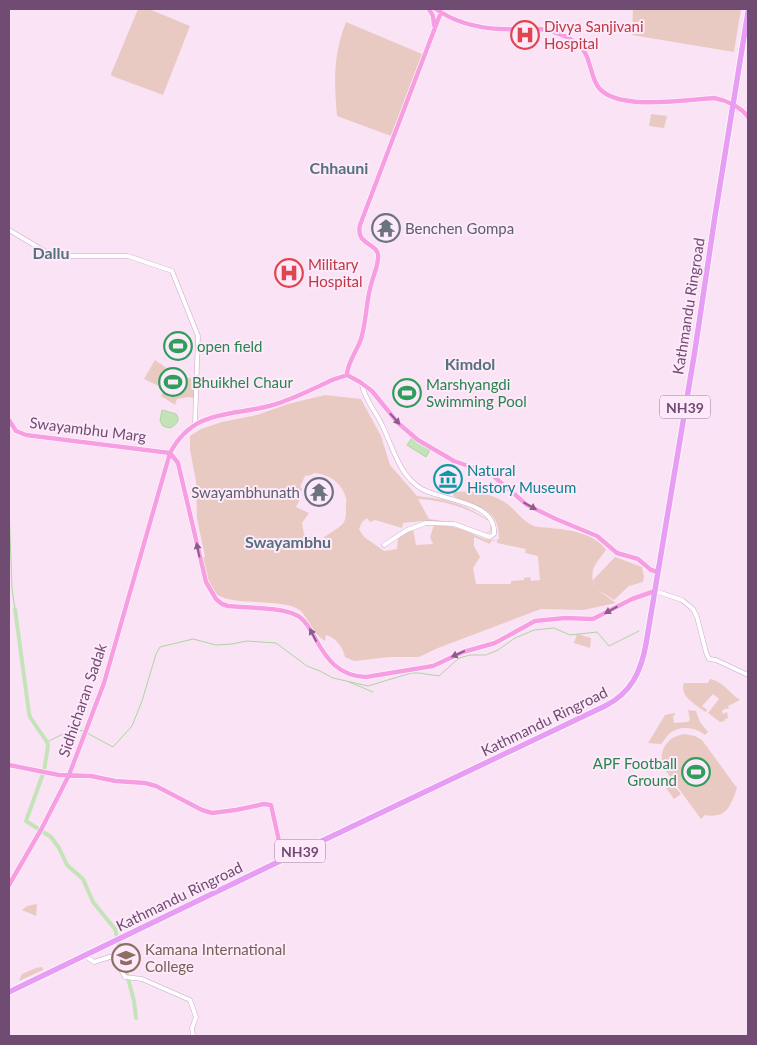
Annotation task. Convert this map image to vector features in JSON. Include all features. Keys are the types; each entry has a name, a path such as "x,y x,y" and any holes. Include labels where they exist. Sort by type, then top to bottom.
{"highway":[{"name":"Kathmandu Ringroad","path":"9,992 87,952 610,704 632,684 642,665 655,591 748,12"}],"main road":[{"path":"429,9 433,16 434,29"},
{"path":"436,9 471,25 500,29 543,29 569,37 586,53 592,74 599,88 614,97 630,102 642,103 714,98 745,112 748,117"},
{"path":"441,12 360,225 360,236 377,250 378,258 369,292 364,329 347,375 372,391 398,423 418,440 454,461 491,474 527,505 597,536 617,553 632,557 642,562 651,570 658,572"},
{"name":"Sidhicharan Sadak","path":"9,885 32,847 69,775 104,683 170,453 184,433 196,423 211,416 278,403 309,391 328,381 347,375"},
{"name":"Swayambhu Marg","path":"9,420 16,431 26,435 170,453"},
{"path":"170,453 178,464 206,582 216,599 228,606 284,611 297,615 309,626 324,654 343,673 357,677 434,666 463,652 495,643 535,621 565,618 593,619 638,597 655,591"},
{"path":"9,765 156,786 202,810 212,813 264,804 271,805 283,859"}],"street":[{"path":"9,230 53,256 128,256 172,271 198,336 196,423"},
{"path":"361,383 365,395 383,426 397,460 409,478 422,490 452,499 478,510 490,517 494,523 494,534 490,538 454,524 426,523 407,530 384,546"},
{"path":"655,591 682,600 693,609 698,617 709,659 716,660 748,676"},
{"path":"87,952 88,958 94,962 114,956 125,977 142,979 190,1000 196,1017 192,1028 193,1036"}],"shaded area":[{"path":"138,9 149,9 190,26 163,95 111,74"},
{"path":"633,9 741,9 734,52 632,35"},
{"path":"346,22 422,54 391,136 337,116 335,92 337,57"},
{"path":"651,114 667,116 664,128 649,126"},
{"name":"open field","path":"174,336 182,342 181,349 176,350 170,338"},
{"name":"Bhuikhel Chaur","path":"155,360 175,374 193,379 195,381 194,398 177,399 175,405 161,396 165,389 144,379"},
{"path":"325,395 361,399 381,436 390,465 417,496 455,503 472,510 490,521 491,531 487,534 446,523 426,521 403,523 402,528 375,520 370,522 367,518 362,522 359,529 364,537 384,551 397,549 398,538 413,529 416,545 433,544 430,537 434,525 458,528 489,540 499,539 497,524 491,514 453,495 454,492 467,491 500,500 534,526 581,533 601,544 606,550 596,563 592,575 593,580 615,557 642,567 643,582 629,586 614,600 595,588 616,603 583,610 541,609 419,657 390,657 354,661 345,657 343,650 336,640 326,635 325,641 318,635 298,609 289,605 229,599 220,596 212,589 202,562 205,556 197,519 196,481 190,450 190,436 201,429 222,422 257,415 288,404","holes":["314,473 330,477 341,488 346,499 346,516 344,522 328,535 322,539 313,539 304,534 302,523 309,513 296,507 300,499 295,494 296,490 301,492 302,488 300,487 305,476","418,499 447,503 473,512 490,522 490,531 486,533 458,523 429,519","474,537 490,544 491,541 497,540 497,543 526,549 525,553 538,556 540,580 531,581 530,577 524,578 524,580 511,581 511,584 476,584 473,568 480,557 474,546"]},
{"path":"162,410 176,414 178,418 177,422 170,428 163,426 160,421"},
{"path":"412,438 430,450 426,457 407,445"},
{"path":"577,634 591,638 590,648 574,643"},
{"path":"710,679 723,685 740,700 728,706 729,708 726,709 724,707 723,714 727,712 728,718 725,721 720,722 708,713 719,699 713,694 702,706 707,710 706,712 689,700 684,692 684,683 708,683"},
{"path":"688,710 696,711 700,722 708,732 705,735 692,729 682,728 669,734 661,744 648,743 665,715 675,713 673,716 674,723 688,722 690,720"},
{"path":"684,734 695,736 702,740 737,788 733,800 723,813 712,816 705,815 701,819 663,767 662,755 665,745 673,738"},
{"path":"672,783 681,794 674,799 666,788"},
{"path":"37,904 36,916 22,910 27,906"},
{"path":"41,967 43,970 19,981 22,974"}],"waterway":[{"path":"9,506 12,589 15,609"},
{"path":"15,609 29,713 48,746 44,771 26,821 51,837 67,865 83,879 93,902 115,929 134,1001 136,1018"},
{"path":"87,733 113,747 132,726 160,647 193,639 216,645 247,641 276,643 307,666 333,678 368,686 411,673 439,676 459,658 470,655 486,655 498,650 515,638 534,630 554,628 570,635 597,632 609,646 639,631"},
{"path":"349,682 373,692"},
{"path":"47,742 73,729 83,731"}],"place":[{"name":"Divya Sanjivani Hospital","path":"525,35"},
{"name":"Benchen Gompa","path":"386,228"},
{"name":"Military Hospital","path":"289,273"},
{"name":"open field","path":"178,346"},
{"name":"Bhuikhel Chaur","path":"173,382"},
{"name":"Marshyangdi Swimming Pool","path":"407,393"},
{"name":"Natural History Museum","path":"448,479"},
{"name":"Swayambhunath","path":"319,492"},
{"name":"APF Football Ground","path":"696,772"},
{"name":"Kamana International College","path":"126,958"}],"district":[{"name":"Chhauni","path":"339,167"},
{"name":"Dallu","path":"51,252"},
{"name":"Kimdol","path":"470,363"},
{"name":"Swayambhu","path":"288,541"}]}
